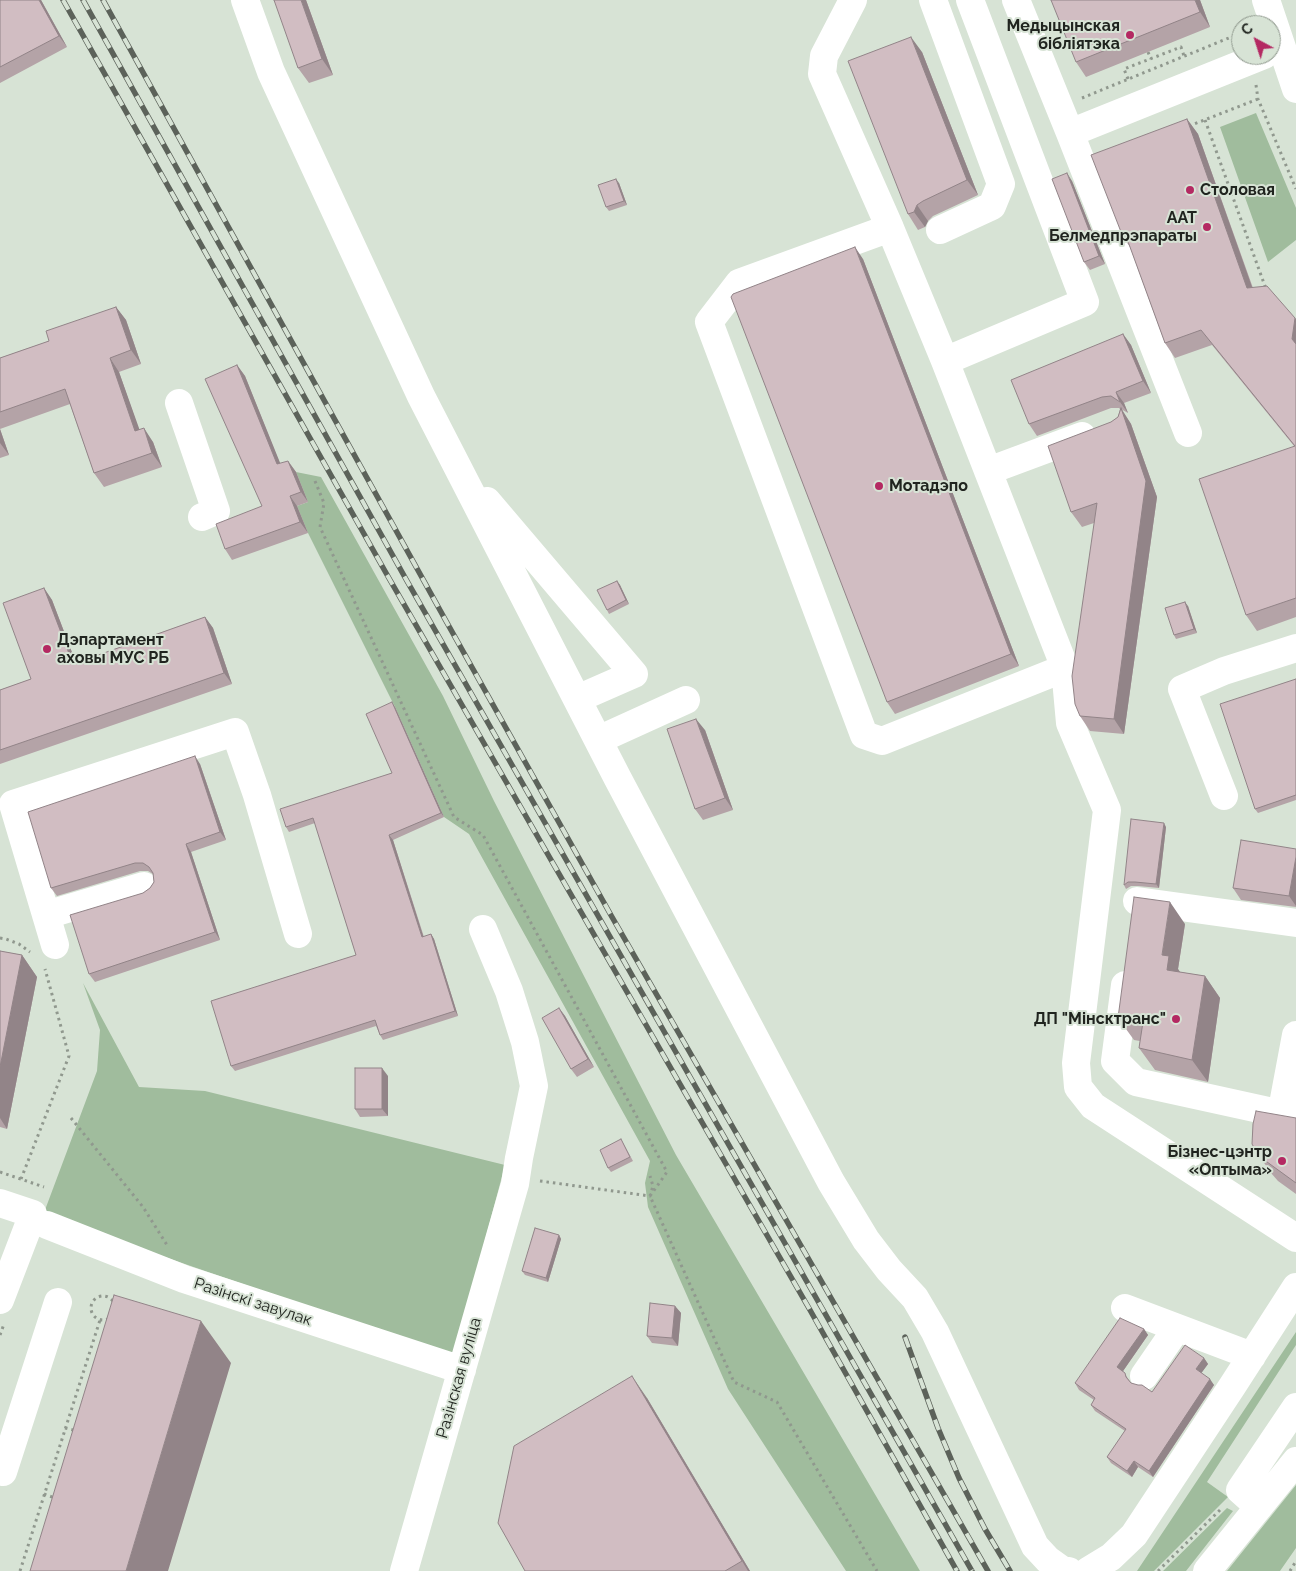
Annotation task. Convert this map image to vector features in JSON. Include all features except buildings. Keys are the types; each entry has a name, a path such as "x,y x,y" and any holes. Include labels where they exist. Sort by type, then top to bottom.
{"street":[{"path":"245,0 272,72 417,387 598,740 831,1182 866,1240 889,1270 915,1298 935,1332 1035,1546 1048,1560 1062,1570 1069,1571"},
{"path":"853,0 824,56 822,74 890,228 1065,668 1070,723 1107,810 1076,1062 1078,1087 1093,1106 1296,1238"},
{"path":"934,0 1001,184 992,206 940,230"},
{"path":"944,361 1085,302 970,0"},
{"path":"1016,0 1188,433"},
{"path":"1266,0 1270,15"},
{"path":"1281,56 1296,90"},
{"path":"1070,133 1238,65"},
{"path":"890,228 739,283 709,322 864,735 882,741 1065,668"},
{"path":"179,403 216,511 202,517"},
{"path":"988,471 1106,427"},
{"path":"457,465 634,674 577,699"},
{"path":"1224,796 1182,689 1224,671 1296,648"},
{"path":"598,740 686,700"},
{"path":"44,954 46,915 13,804 235,732 298,934"},
{"path":"46,915 144,886"},
{"path":"1132,929 1136,901 1296,923"},
{"name":"Разінская вуліца","path":"404,1571 515,1184 534,1086 526,1042 512,999 483,929"},
{"path":"1128,957 1115,1061 1136,1082 1288,1116 1296,1034"},
{"name":"Разінскі завулак","path":"0,1203 184,1279 462,1370"},
{"path":"0,1300 40,1219"},
{"path":"1088,1571 1111,1557 1134,1535 1296,1287"},
{"path":"1,1475 58,1302"},
{"path":"1125,1308 1252,1356"},
{"path":"1144,1376 1176,1328"},
{"path":"1207,1571 1250,1498 1296,1408"},
{"path":"1250,1498 1296,1462"}],"path":[{"path":"1059,107 1231,38"},
{"path":"1128,79 1124,69 1181,47 1184,56"},
{"path":"1148,52 1151,59"},
{"path":"1186,127 1258,99 1296,189"},
{"path":"1204,120 1268,293"},
{"path":"315,481 324,503 320,527 454,817 483,835 667,1172 650,1196"},
{"path":"0,938 44,954 69,1056 21,1179"},
{"path":"71,1118 143,1207 166,1242 184,1279"},
{"path":"0,1172 44,1186"},
{"path":"650,1176 653,1186 650,1196 734,1382 777,1402 877,1571"},
{"path":"515,1184 535,1180 650,1196"},
{"path":"99,1296 107,1296 113,1302 115,1309 111,1316 100,1320 92,1312 91,1304 99,1296"},
{"path":"20,1571 100,1320"},
{"path":"65,1428 84,1434"},
{"path":"44,1494 63,1500"},
{"path":"1158,1571 1250,1498"},
{"path":"1290,1571 1296,1561"}],"green space":[{"path":"1256,113 1296,208 1296,240 1268,262 1220,127"},
{"path":"296,472 321,477 443,696 494,801 676,1155 920,1571 846,1571 728,1389 648,1207 645,1183 650,1161 469,834 444,817 395,707 308,533 297,506 308,502"},
{"path":"83,983 139,1087 205,1091 505,1165 454,1357 49,1217 39,1226 97,1071 100,1030"},
{"path":"1296,1332 1296,1345 1207,1482 1228,1497 1154,1571 1137,1571"},
{"path":"1296,1485 1296,1548 1280,1571 1227,1571"},
{"path":"1227,1508 1233,1511 1186,1571 1163,1571"}],"railway":[{"path":"63,0 390,580 810,1310 957,1571"},
{"path":"83,0 407,581 972,1571"},
{"path":"103,0 612,917 988,1571"},
{"path":"905,1337 938,1428 959,1478 985,1529 1010,1571"}],"place":[{"name":"Медыцынская бібліятэка","path":"1130,35"},
{"name":"Столовая","path":"1190,190"},
{"name":"ААТ Белмедпрэпараты","path":"1207,227"},
{"name":"Мотадэпо","path":"879,486"},
{"name":"Дэпартамент аховы МУС РБ","path":"47,649"},
{"name":"ДП \"Мінсктранс\"","path":"1176,1019"},
{"name":"Бізнес-цэнтр «Оптыма»","path":"1282,1161"}]}
